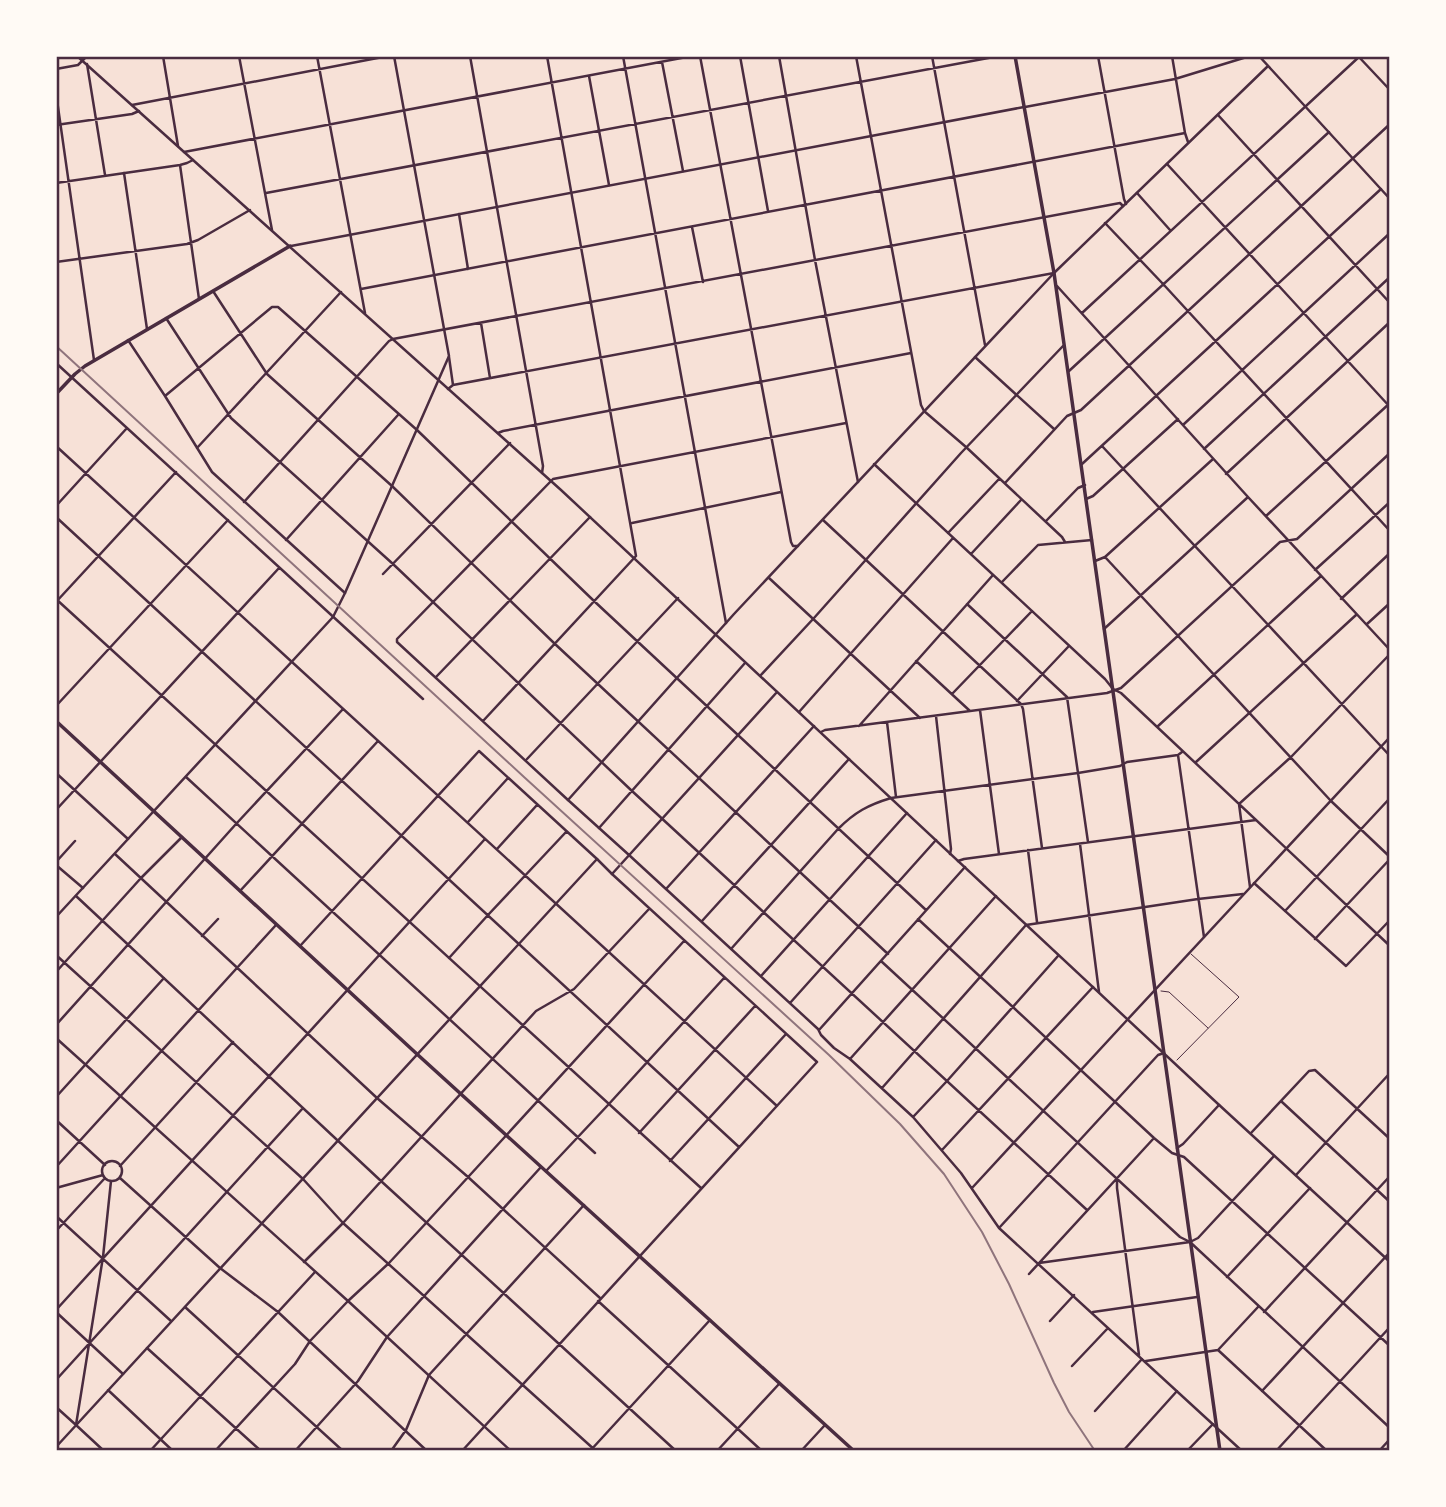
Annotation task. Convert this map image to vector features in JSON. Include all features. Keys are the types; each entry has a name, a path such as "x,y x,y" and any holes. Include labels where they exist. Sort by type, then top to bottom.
{"main road":[{"path":"1015,56 1056,285 1220,1451"},
{"path":"56,394 80,369 94,360 290,246"},
{"path":"56,721 418,1055 854,1451"}],"street":[{"path":"77,56 635,558 1390,1262"},
{"path":"56,69 78,65 87,56"},
{"path":"163,56 178,147"},
{"path":"239,56 272,230"},
{"path":"317,56 365,313"},
{"path":"356,56 357,61"},
{"path":"132,105 388,56"},
{"path":"394,56 453,385"},
{"path":"470,56 536,425 542,473"},
{"path":"483,721 635,558 636,553 547,56"},
{"path":"623,56 726,623"},
{"path":"184,152 692,56"},
{"path":"701,56 790,542 793,546 799,546"},
{"path":"740,56 768,212"},
{"path":"779,56 858,482"},
{"path":"856,56 920,405 1065,542"},
{"path":"932,56 985,345"},
{"path":"968,56 969,61"},
{"path":"266,193 999,56"},
{"path":"1098,56 1125,205"},
{"path":"1172,56 1188,142"},
{"path":"290,246 1175,79 1250,56"},
{"path":"1259,56 1390,199"},
{"path":"1263,60 1267,56"},
{"path":"1082,313 1359,56 1390,90"},
{"path":"662,62 683,171"},
{"path":"87,65 105,176"},
{"path":"568,800 726,623 985,345 1054,273 1268,66"},
{"path":"589,76 609,185"},
{"path":"56,93 58,125 94,360"},
{"path":"58,125 139,111"},
{"path":"1218,115 1390,303"},
{"path":"1004,484 1067,416 1081,410 1390,124"},
{"path":"1068,372 1329,132"},
{"path":"361,289 1185,133"},
{"path":"56,183 180,165 193,160"},
{"path":"1167,164 1389,405 1266,516"},
{"path":"180,165 199,299"},
{"path":"124,173 147,329"},
{"path":"1082,464 1381,189"},
{"path":"1137,193 1171,230"},
{"path":"244,502 389,341 1044,217 1125,205"},
{"path":"56,262 191,243 250,210"},
{"path":"459,214 468,269"},
{"path":"1105,223 1390,531"},
{"path":"692,227 703,282"},
{"path":"1183,425 1390,233"},
{"path":"448,389 453,385 526,371 1054,273"},
{"path":"1204,449 1390,277"},
{"path":"1056,285 1390,652 1291,757 1239,804"},
{"path":"213,291 267,374 392,486 555,644 888,954"},
{"path":"197,448 341,292"},
{"path":"165,397 241,333 275,306 278,307 417,430 594,601 926,911"},
{"path":"166,318 228,414 393,564 632,791 1087,1210"},
{"path":"1226,474 1390,322"},
{"path":"481,323 490,378"},
{"path":"128,340 215,476 345,593"},
{"path":"760,676 966,447 1064,345"},
{"path":"498,433 911,353"},
{"path":"56,917 333,617 449,356"},
{"path":"975,357 1054,429"},
{"path":"56,363 423,699"},
{"path":"286,540 398,415"},
{"path":"1086,499 1093,496 1178,419"},
{"path":"846,423 556,477 510,521 397,641 702,921 819,1030 834,1048 850,1059 913,1117 972,1188 999,1228 1242,1451"},
{"path":"56,506 127,428"},
{"path":"383,574 509,443"},
{"path":"56,446 777,1106"},
{"path":"1102,446 1390,757"},
{"path":"821,732 1107,693 1121,688 1280,542 1297,539 1390,453"},
{"path":"1095,561 1105,557 1213,459"},
{"path":"874,464 1390,946"},
{"path":"176,472 56,601 701,1188"},
{"path":"948,533 999,479"},
{"path":"1046,522 1084,485"},
{"path":"632,523 781,492"},
{"path":"1104,629 1248,497"},
{"path":"971,554 1021,500"},
{"path":"1315,570 1390,502"},
{"path":"56,517 739,1147"},
{"path":"436,677 590,517"},
{"path":"56,706 228,520"},
{"path":"823,520 1021,704 1042,848"},
{"path":"799,712 953,538"},
{"path":"1001,583 1040,545 1092,540"},
{"path":"1341,599 1390,553"},
{"path":"1105,557 1331,801 1390,858 1315,939"},
{"path":"56,810 280,567"},
{"path":"859,726 993,575"},
{"path":"1157,727 1321,576"},
{"path":"769,578 920,718"},
{"path":"526,760 678,598"},
{"path":"1366,625 1390,603"},
{"path":"967,604 1068,697 1088,842"},
{"path":"952,694 1032,611"},
{"path":"1196,763 1356,615"},
{"path":"1017,701 1069,646"},
{"path":"916,661 971,711"},
{"path":"599,828 746,662"},
{"path":"612,874 776,692"},
{"path":"56,1025 343,709"},
{"path":"979,710 999,854"},
{"path":"936,716 950,854"},
{"path":"887,722 896,797"},
{"path":"666,889 814,726"},
{"path":"972,1188 1390,737"},
{"path":"240,891 378,741"},
{"path":"300,946 479,751 817,1062 461,1451"},
{"path":"732,949 838,829 862,809 896,797 1078,773 1178,755 1183,751"},
{"path":"1178,755 1204,937"},
{"path":"702,921 849,759"},
{"path":"56,773 128,839"},
{"path":"186,777 595,1153"},
{"path":"468,822 508,777"},
{"path":"1285,911 1390,798"},
{"path":"497,849 538,804"},
{"path":"1239,804 1250,887"},
{"path":"761,976 907,813"},
{"path":"958,861 1256,820"},
{"path":"449,958 567,832"},
{"path":"56,972 182,837"},
{"path":"123,1374 56,1311 485,839"},
{"path":"790,1003 936,840"},
{"path":"75,841 56,863 83,888"},
{"path":"1080,844 1099,992"},
{"path":"1028,850 1037,922"},
{"path":"115,854 762,1451"},
{"path":"56,1447 597,859"},
{"path":"819,1030 965,867"},
{"path":"1254,883 1346,966 1390,919"},
{"path":"882,1088 1026,925 1243,894"},
{"path":"76,896 381,1181 676,1451"},
{"path":"850,1059 996,896"},
{"path":"304,1262 539,1009 570,992 649,909"},
{"path":"202,936 218,919"},
{"path":"918,919 1154,1138 1172,1153 1184,1157 1390,1346"},
{"path":"56,1167 276,925"},
{"path":"215,1451 297,1362 310,1340 389,1263 684,941"},
{"path":"56,955 267,1146 343,1223 593,1450 710,1320"},
{"path":"913,1117 1059,955"},
{"path":"881,961 1390,1428"},
{"path":"56,1097 164,978"},
{"path":"546,1171 724,978"},
{"path":"942,1150 1093,987"},
{"path":"639,1133 755,1006"},
{"path":"670,1161 786,1034"},
{"path":"56,1038 511,1451"},
{"path":"120,1166 233,1042"},
{"path":"999,1228 1158,1055 1164,1052"},
{"path":"1251,1133 1308,1071 1315,1070 1390,1139"},
{"path":"1296,1175 1389,1076"},
{"path":"1281,1101 1390,1202"},
{"path":"1177,1148 1219,1105"},
{"path":"56,1380 303,1108"},
{"path":"56,1120 105,1165"},
{"path":"1029,1274 1154,1138"},
{"path":"1039,1263 1190,1242 1198,1238 1274,1155"},
{"path":"56,1231 104,1177 105,1165 112,1162 120,1166 120,1178"},
{"path":"295,1451 356,1383 387,1337 541,1167"},
{"path":"1264,1312 1390,1176"},
{"path":"56,1188 104,1177 111,1181 120,1178"},
{"path":"120,1178 220,1268 310,1340 427,1451"},
{"path":"1117,1178 1116,1188 1143,1358"},
{"path":"76,1424 103,1257 111,1181"},
{"path":"1227,1277 1310,1188"},
{"path":"391,1451 406,1430 429,1375 584,1205"},
{"path":"56,1216 171,1321"},
{"path":"1262,1391 1390,1252"},
{"path":"150,1451 315,1272"},
{"path":"1050,1321 1074,1295"},
{"path":"1093,1312 1198,1297"},
{"path":"185,1307 343,1451"},
{"path":"1096,1411 1143,1358 1218,1350 1258,1307"},
{"path":"1072,1366 1109,1327"},
{"path":"1276,1451 1390,1327"},
{"path":"147,1348 261,1451"},
{"path":"1218,1350 1328,1451"},
{"path":"717,1451 779,1383"},
{"path":"108,1390 173,1451"},
{"path":"1123,1451 1178,1391"},
{"path":"56,1407 104,1451"},
{"path":"801,1451 825,1425"},
{"path":"1187,1451 1215,1426"},
{"path":"1379,1451 1390,1439"}],"lane":[{"path":"1174,1063 1239,997 1189,952"},
{"path":"1161,990 1168,992 1208,1028"}],"railway":[{"path":"56,346 829,1055 900,1124 944,1174 982,1232 1054,1383 1069,1412 1095,1451"}]}
